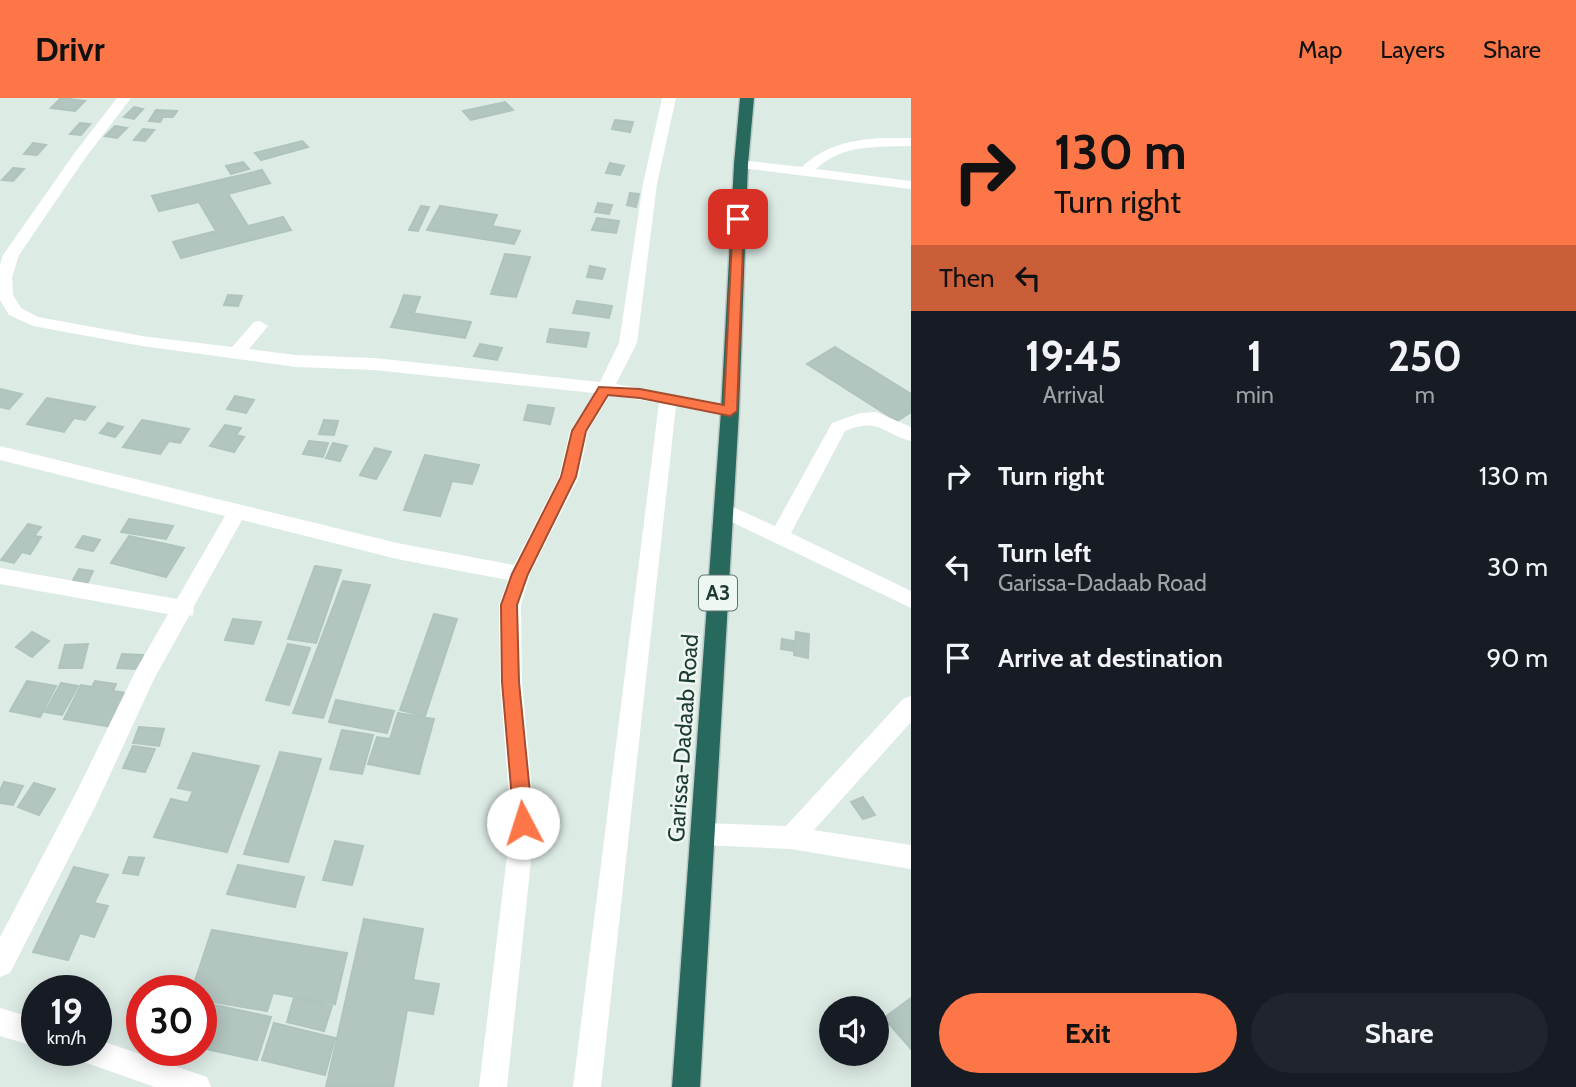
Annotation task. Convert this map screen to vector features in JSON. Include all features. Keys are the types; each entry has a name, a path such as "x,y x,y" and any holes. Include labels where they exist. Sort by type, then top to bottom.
{"highway":[{"name":"Garissa-Dadaab Road","path":"686,1087 724,510 741,164 747,98"}],"street":[{"path":"124,98 81,154 11,255 4,277 5,295 15,312 33,321 142,341 296,361 429,368 668,399 730,411"},
{"path":"493,1087 523,823 511,682 509,605 520,574 569,477 579,431 604,391 628,343 650,184 669,98"},
{"path":"804,173 817,158 853,144 911,142"},
{"path":"741,164 911,185"},
{"path":"236,354 260,326"},
{"path":"587,1087 668,399"},
{"path":"779,537 838,426 857,418 876,416 911,435"},
{"path":"0,453 397,551 520,574"},
{"path":"724,510 911,600"},
{"path":"0,964 87,797 145,676 185,609 236,513"},
{"path":"0,576 185,609"},
{"path":"791,838 911,706"},
{"path":"703,834 791,838 911,857"},
{"path":"0,1021 21,1028"},
{"path":"112,1058 197,1087"}],"building":[{"path":"61,98 85,101 75,111 51,108"},
{"path":"505,102 513,110 471,120 463,111"},
{"path":"134,107 143,109 134,119 124,117"},
{"path":"156,110 177,111 173,117 163,117 160,122 149,121"},
{"path":"615,120 633,122 630,132 612,129"},
{"path":"80,123 90,124 81,135 70,134"},
{"path":"115,126 127,128 117,138 105,136"},
{"path":"143,129 154,130 145,141 134,140"},
{"path":"302,141 308,147 261,160 255,153"},
{"path":"33,143 46,145 37,155 24,154"},
{"path":"243,162 249,169 231,174 226,166"},
{"path":"610,163 624,166 620,175 606,173"},
{"path":"13,168 24,169 13,181 2,180"},
{"path":"262,170 270,183 228,194 248,226 283,217 291,230 181,258 173,242 216,231 199,202 159,211 152,196"},
{"path":"630,193 639,194 636,207 627,205"},
{"path":"598,203 612,205 609,214 595,212"},
{"path":"421,206 429,207 418,231 409,230"},
{"path":"440,206 497,215 492,226 520,231 514,244 427,230"},
{"path":"597,218 619,221 616,233 592,230"},
{"path":"505,254 530,257 516,297 491,294"},
{"path":"590,266 605,269 602,279 587,277"},
{"path":"228,295 242,296 238,306 224,305"},
{"path":"404,295 420,297 414,313 398,311"},
{"path":"577,301 612,306 609,318 573,313"},
{"path":"398,311 471,322 465,338 391,327"},
{"path":"550,329 589,333 586,347 547,342"},
{"path":"480,344 502,348 497,360 474,356"},
{"path":"835,347 911,394 911,412 897,421 807,364"},
{"path":"0,389 22,394 9,409 0,407"},
{"path":"235,396 254,400 246,413 227,409"},
{"path":"47,398 95,407 85,420 74,418 64,432 27,424"},
{"path":"528,405 554,408 550,424 524,420"},
{"path":"142,420 189,429 180,443 169,441 160,454 123,447"},
{"path":"324,420 338,421 334,435 319,434"},
{"path":"108,423 123,427 115,437 100,433"},
{"path":"225,425 241,428 236,435 244,437 234,452 210,446"},
{"path":"309,441 328,443 323,457 303,454"},
{"path":"333,443 347,446 340,461 326,458"},
{"path":"375,448 391,452 376,479 360,475"},
{"path":"425,455 479,465 472,484 452,481 440,516 404,510"},
{"path":"129,519 173,526 166,539 121,532"},
{"path":"28,524 41,527 34,536 41,537 30,554 22,552 14,563 1,560"},
{"path":"83,536 100,540 93,551 76,547"},
{"path":"129,536 184,548 166,577 111,563"},
{"path":"315,566 341,570 316,643 288,639"},
{"path":"79,569 93,571 87,584 72,582"},
{"path":"343,581 370,585 323,718 293,713"},
{"path":"434,614 457,619 425,716 400,710"},
{"path":"233,619 261,622 253,644 225,640"},
{"path":"32,632 49,641 32,657 16,647"},
{"path":"796,632 809,634 808,658 794,655"},
{"path":"782,639 794,641 794,651 781,649"},
{"path":"88,644 82,668 59,668 65,645"},
{"path":"288,644 310,648 289,705 266,700"},
{"path":"122,654 143,655 138,669 117,668"},
{"path":"27,681 56,686 40,717 10,711"},
{"path":"95,681 116,684 113,691 126,693 111,727 64,719 81,685 92,687"},
{"path":"61,683 78,686 62,715 45,712"},
{"path":"336,700 394,711 387,733 329,722"},
{"path":"398,713 434,719 419,774 368,764 377,737 390,739"},
{"path":"139,727 164,729 159,746 133,743"},
{"path":"342,730 373,735 362,774 330,769"},
{"path":"133,746 155,749 145,772 123,768"},
{"path":"280,752 321,759 288,862 244,854"},
{"path":"193,753 259,766 227,852 154,837 171,799 188,803 193,791 178,788"},
{"path":"4,782 23,786 13,805 0,803 0,790"},
{"path":"34,783 55,789 39,815 18,807"},
{"path":"863,797 875,815 863,819 851,802"},
{"path":"335,841 363,846 352,885 323,880"},
{"path":"129,857 144,858 138,875 123,873"},
{"path":"238,865 304,877 295,907 227,894"},
{"path":"74,867 108,875 94,903 108,906 94,937 80,933 68,960 33,952"},
{"path":"364,919 423,929 413,980 439,984 433,1014 407,1010 393,1087 326,1087"},
{"path":"212,930 347,953 335,1004 273,993 267,1011 217,1003 217,975 197,975"},
{"path":"294,998 332,1006 324,1031 287,1022"},
{"path":"911,998 911,1049 889,1024 889,1014"},
{"path":"217,1005 271,1017 257,1060 217,1051"},
{"path":"274,1023 335,1038 325,1075 262,1060"}],"route":[{"path":"523,823 511,682 509,605 520,574 569,477 579,431 604,391 640,393 730,411 738,219"}]}
